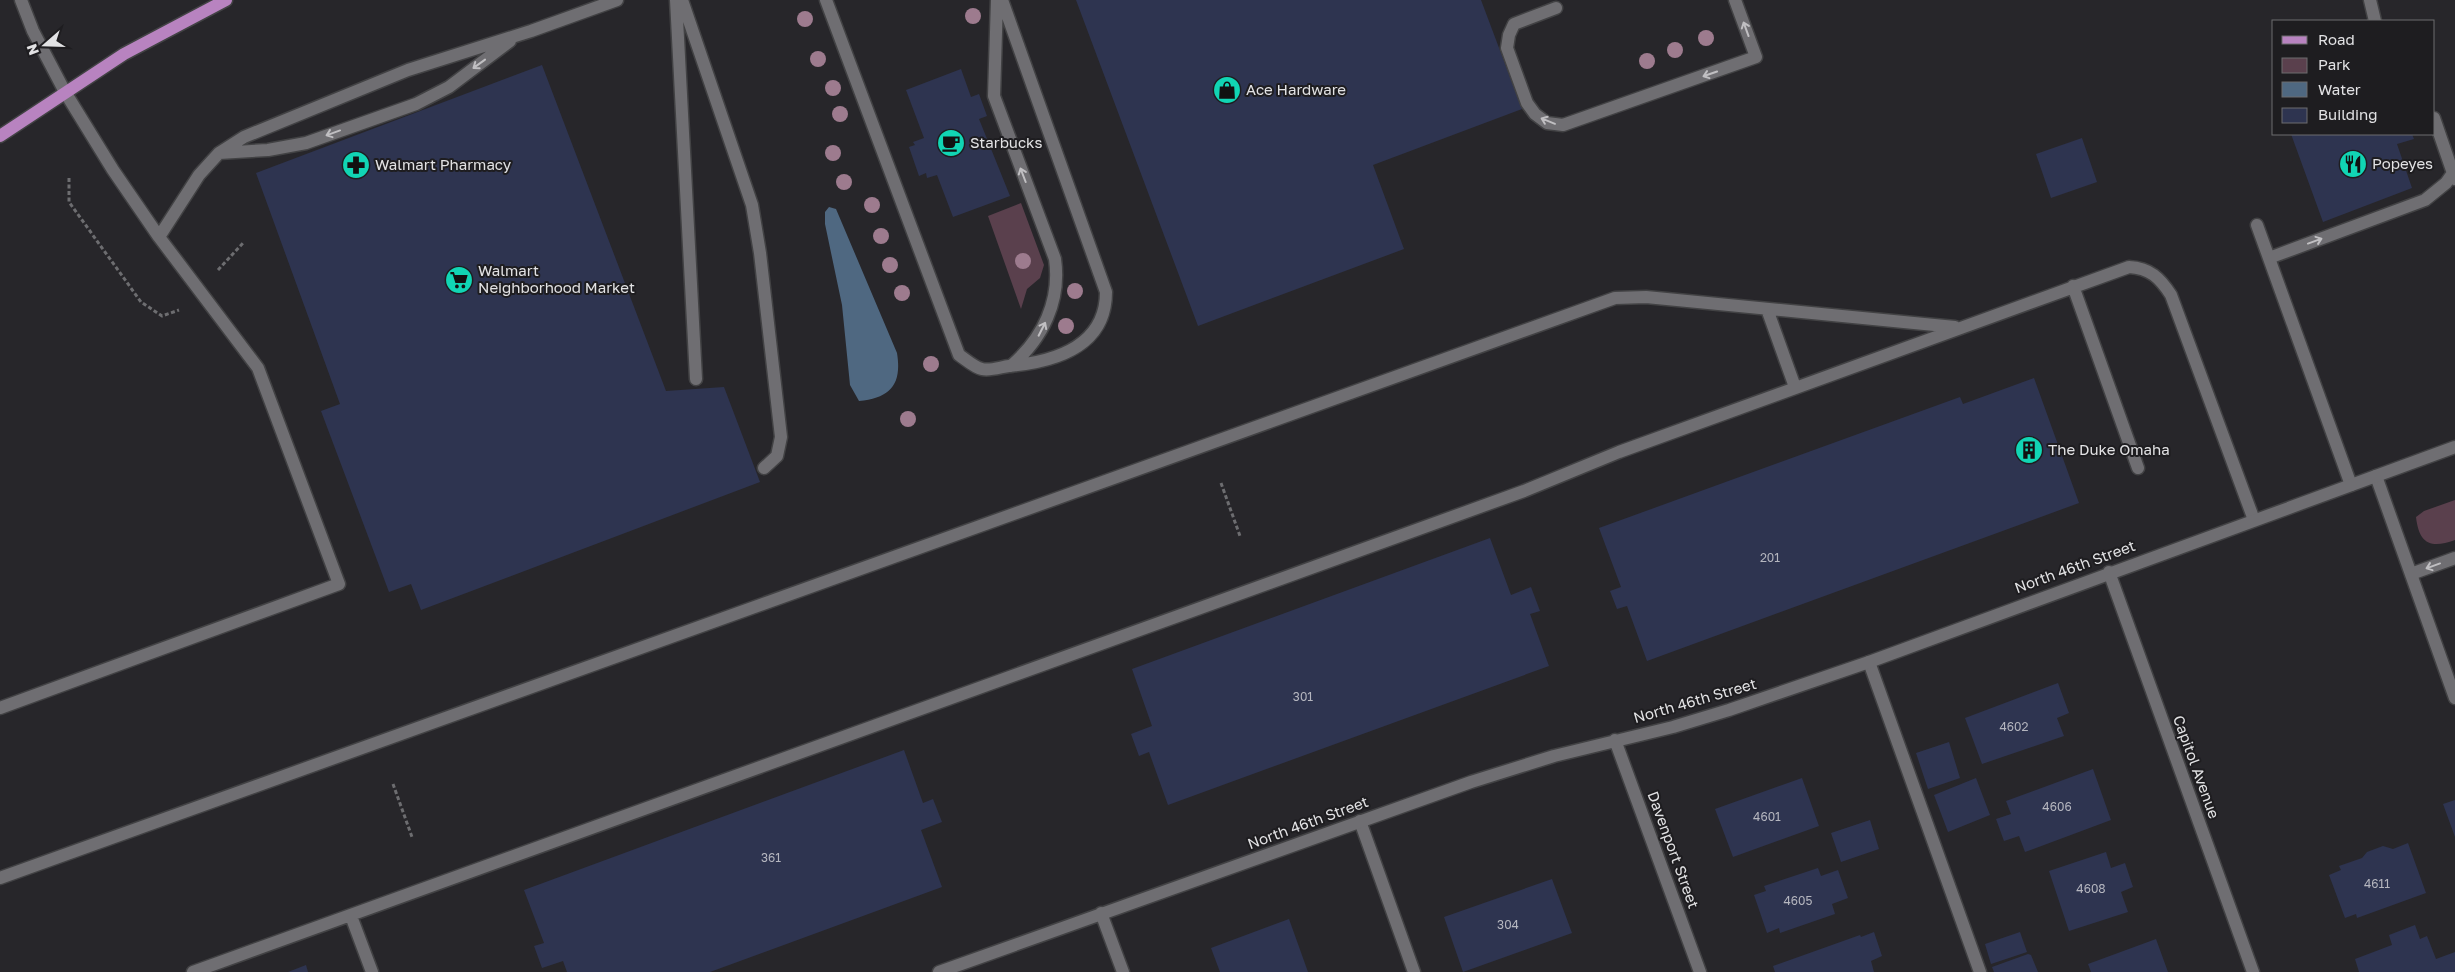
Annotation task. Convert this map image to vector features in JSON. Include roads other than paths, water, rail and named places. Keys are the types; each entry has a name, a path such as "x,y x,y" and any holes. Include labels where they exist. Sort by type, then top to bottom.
{"main road":[{"path":"0,136 131,51 226,0"}],"street":[{"path":"0,708 339,584 258,368 197,291 108,163 33,31 21,0"},
{"path":"159,238 199,175 218,153 266,127 408,70 518,36 617,0"},
{"path":"676,0 696,379"},
{"path":"682,0 740,168 756,224 781,437 776,456 764,468"},
{"path":"826,0 959,355 982,369 1031,364 1064,356 1084,342 1106,308 1106,292 1002,0"},
{"path":"997,0 994,96 1055,259 1058,279 1043,328 1027,352 1011,366"},
{"path":"1556,8 1514,24 1509,35 1508,48 1527,104 1534,114 1548,123 1563,125 1756,57 1735,0"},
{"path":"2370,0 2375,20"},
{"path":"218,153 268,150 306,143 416,104 449,87 518,36"},
{"path":"2269,258 2425,200 2446,183 2454,176 2435,121"},
{"path":"2257,225 2351,485"},
{"path":"193,972 1524,491 1619,452 2129,267 2142,268 2154,274 2163,284 2177,308 2254,520"},
{"path":"2073,286 2138,468"},
{"path":"0,878 1615,298 1646,297 1960,327"},
{"path":"1767,309 1795,387"},
{"name":"North 46th Street","path":"939,972 1360,821 1515,768 1615,740 1693,721 1869,662 2108,572 2455,447"},
{"path":"2376,476 2454,690"},
{"path":"2411,574 2455,558"},
{"name":"Capitol Avenue","path":"2108,572 2253,972"},
{"path":"1869,662 1980,972"},
{"name":"Davenport Street","path":"1615,740 1700,972"},
{"path":"1360,821 1414,972"},
{"path":"1101,913 1123,972"},
{"path":"351,916 372,972"}],"water":[{"path":"829,207 836,209 897,353 898,373 896,381 892,388 879,397 859,401 850,385 842,305 825,224 825,212"}],"place":[{"name":"Ace Hardware","path":"1227,90"},
{"name":"Starbucks","path":"951,143"},
{"name":"Popeyes","path":"2353,164"},
{"name":"Walmart Pharmacy","path":"356,165"},
{"name":"Walmart Neighborhood Market","path":"459,280"},
{"name":"The Duke Omaha","path":"2029,450"}]}
